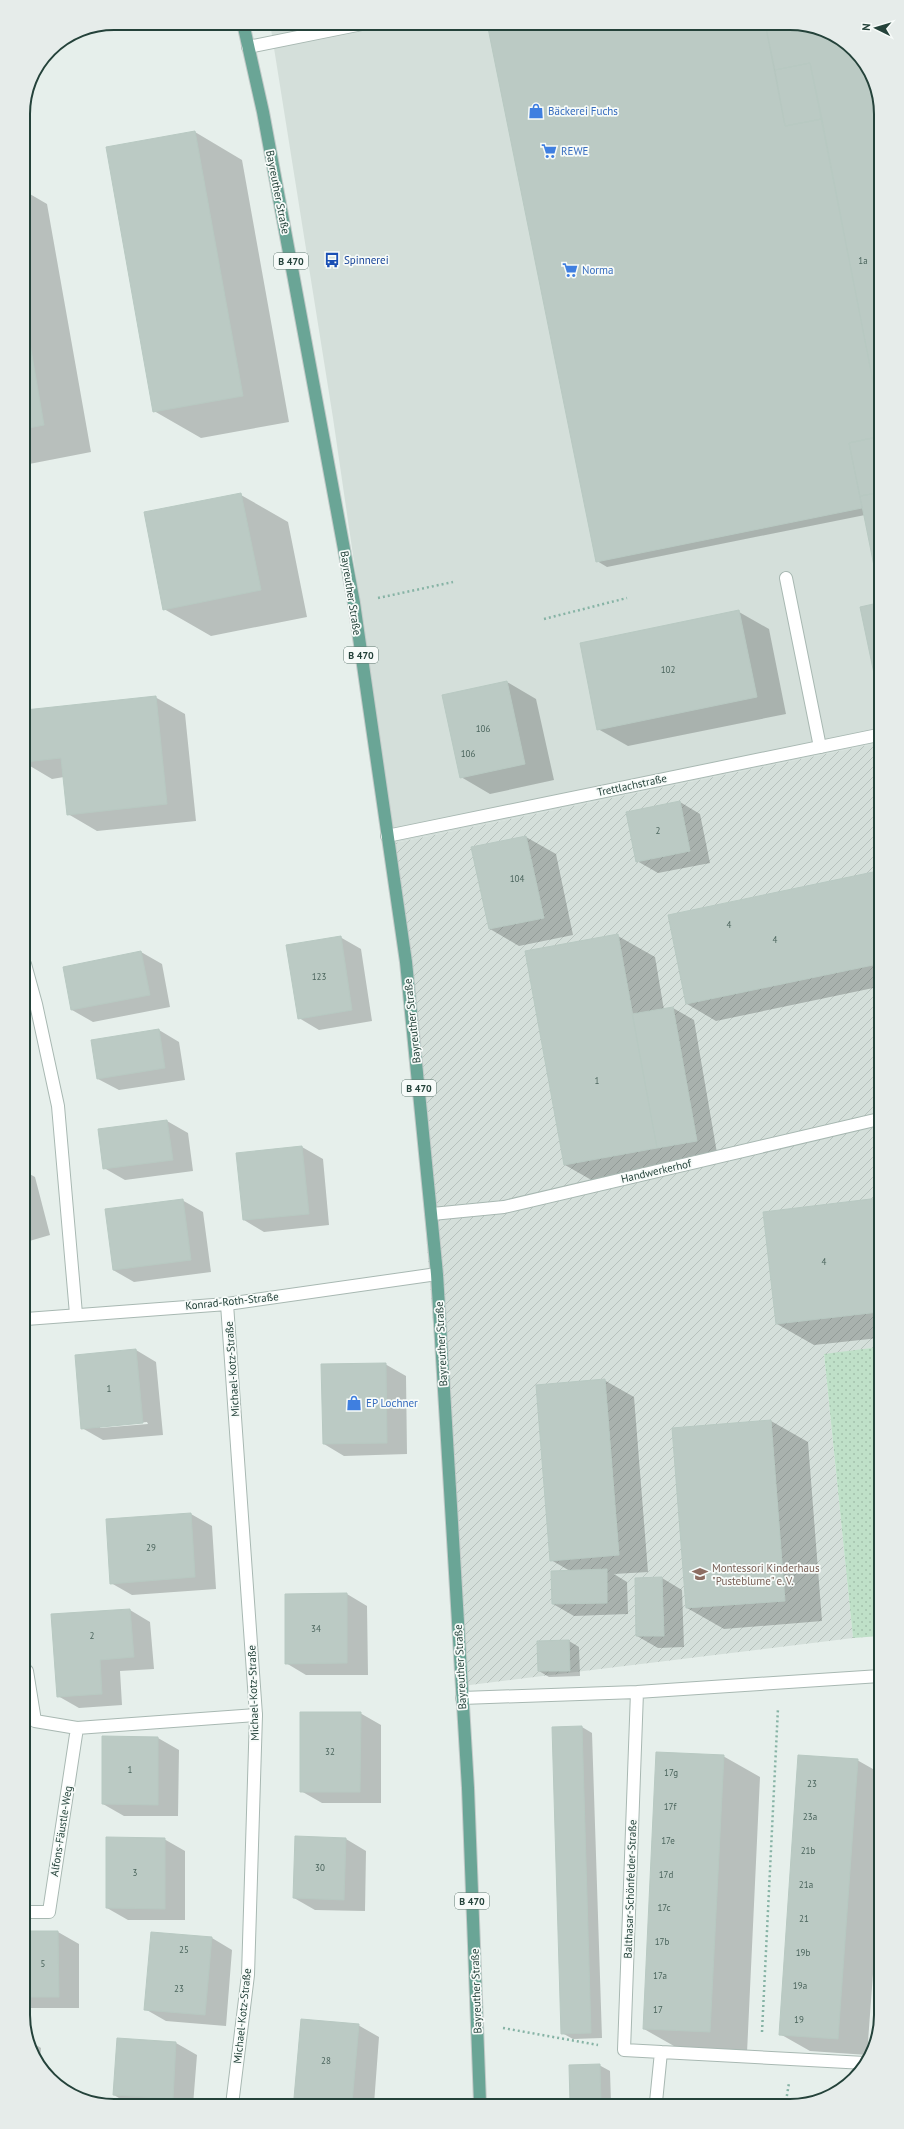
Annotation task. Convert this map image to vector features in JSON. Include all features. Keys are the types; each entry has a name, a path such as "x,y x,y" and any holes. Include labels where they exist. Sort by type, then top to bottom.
{"main road":[{"name":"Bayreuther Straße","path":"244,30 263,112 354,602 406,962 437,1274 462,1698 480,2099"}],"street":[{"path":"248,47 332,30"},
{"path":"786,578 820,747"},
{"name":"Trettlachstraße","path":"387,836 874,736"},
{"path":"30,982 58,1106 76,1314"},
{"name":"Handwerkerhof","path":"432,1214 504,1207 874,1120"},
{"name":"Konrad-Roth-Straße","path":"30,1319 227,1304 437,1274"},
{"name":"Michael-Kotz-Straße","path":"227,1304 256,1716 248,1975 233,2099"},
{"path":"462,1698 637,1692 874,1676"},
{"name":"Balthasar-Schönfelder-Straße","path":"624,2050 637,1692"},
{"path":"30,1693 34,1722 77,1728 256,1716"},
{"name":"Alfons-Fäustle-Weg","path":"30,1912 49,1912 77,1728"},
{"path":"624,2050 859,2063"},
{"path":"656,2099 661,2052"}],"path":[{"path":"354,602 453,582"},
{"path":"544,619 627,598"},
{"path":"760,2058 779,1683"},
{"path":"477,2023 624,2050"}],"shaded area":[{"path":"271,30 795,30 817,34 832,41 841,47 857,63 863,72 870,87 874,109 874,744 395,843 333,418"},
{"path":"874,744 874,1348 824,1355 853,1638 462,1686 395,843"}],"green space":[{"path":"874,1348 874,1636 853,1638 824,1354"}],"building":[{"path":"488,30 766,30 785,126 822,119 874,387 874,438 849,443 862,508 596,562"},
{"path":"766,30 795,30 817,34 841,47 857,63 870,87 874,109 874,387 810,63 775,70"},
{"path":"810,63 822,119 785,126 775,70"},
{"path":"195,131 243,396 153,412 106,147"},
{"path":"30,344 44,425 30,428"},
{"path":"874,438 874,494 860,496 849,443"},
{"path":"241,493 261,590 163,610 144,512"},
{"path":"874,494 874,566 860,496"},
{"path":"874,604 874,674 860,607"},
{"path":"739,610 757,697 597,730 580,643"},
{"path":"507,681 525,764 460,778 442,695"},
{"path":"156,696 167,804 67,815 61,758 30,761 30,709"},
{"path":"680,801 690,851 636,862 626,812"},
{"path":"526,836 544,918 489,929 471,847"},
{"path":"874,872 874,965 686,1004 668,915"},
{"path":"618,934 657,1148 564,1165 525,951"},
{"path":"341,936 352,1010 298,1019 286,945"},
{"path":"141,951 150,995 71,1010 63,967"},
{"path":"673,1007 697,1141 657,1148 632,1014"},
{"path":"159,1029 165,1068 97,1079 91,1040"},
{"path":"167,1120 173,1160 103,1169 98,1129"},
{"path":"302,1146 309,1214 243,1220 236,1153"},
{"path":"183,1199 191,1260 113,1270 105,1209"},
{"path":"874,1199 874,1313 776,1324 763,1212"},
{"path":"136,1349 143,1423 81,1429 75,1355"},
{"path":"386,1363 387,1443 323,1444 321,1364"},
{"path":"605,1379 619,1555 550,1561 536,1385"},
{"path":"771,1420 785,1601 686,1608 672,1428"},
{"path":"191,1513 195,1577 110,1584 106,1519"},
{"path":"607,1569 607,1603 552,1604 551,1571"},
{"path":"662,1577 664,1636 636,1636 635,1578"},
{"path":"347,1593 347,1663 285,1664 285,1594"},
{"path":"130,1609 134,1657 100,1660 102,1694 57,1697 51,1614"},
{"path":"569,1640 570,1671 538,1671 537,1641"},
{"path":"300,1712 361,1712 360,1792 300,1792"},
{"path":"582,1726 591,2033 561,2034 552,1727"},
{"path":"102,1736 158,1737 158,1805 102,1804"},
{"path":"656,1752 724,1755 710,2032 643,2029"},
{"path":"798,1755 858,1759 838,2039 779,2035"},
{"path":"295,1836 346,1838 344,1900 293,1898"},
{"path":"106,1837 165,1838 165,1909 106,1908"},
{"path":"30,1931 58,1931 59,1997 30,1997"},
{"path":"151,1932 212,1937 205,2015 144,2010"},
{"path":"301,2019 359,2024 352,2099 294,2098"},
{"path":"117,2038 176,2042 173,2099 113,2095"},
{"path":"600,2064 601,2099 570,2099 569,2065"}],"place":[{"name":"Bäckerei Fuchs","path":"536,111"},
{"name":"REWE","path":"549,151"},
{"name":"Spinnerei","path":"332,260"},
{"name":"Norma","path":"570,270"},
{"name":"EP Lochner","path":"354,1403"},
{"name":"Montessori Kinderhaus \"Pusteblume\" e. V.","path":"700,1574"}]}
